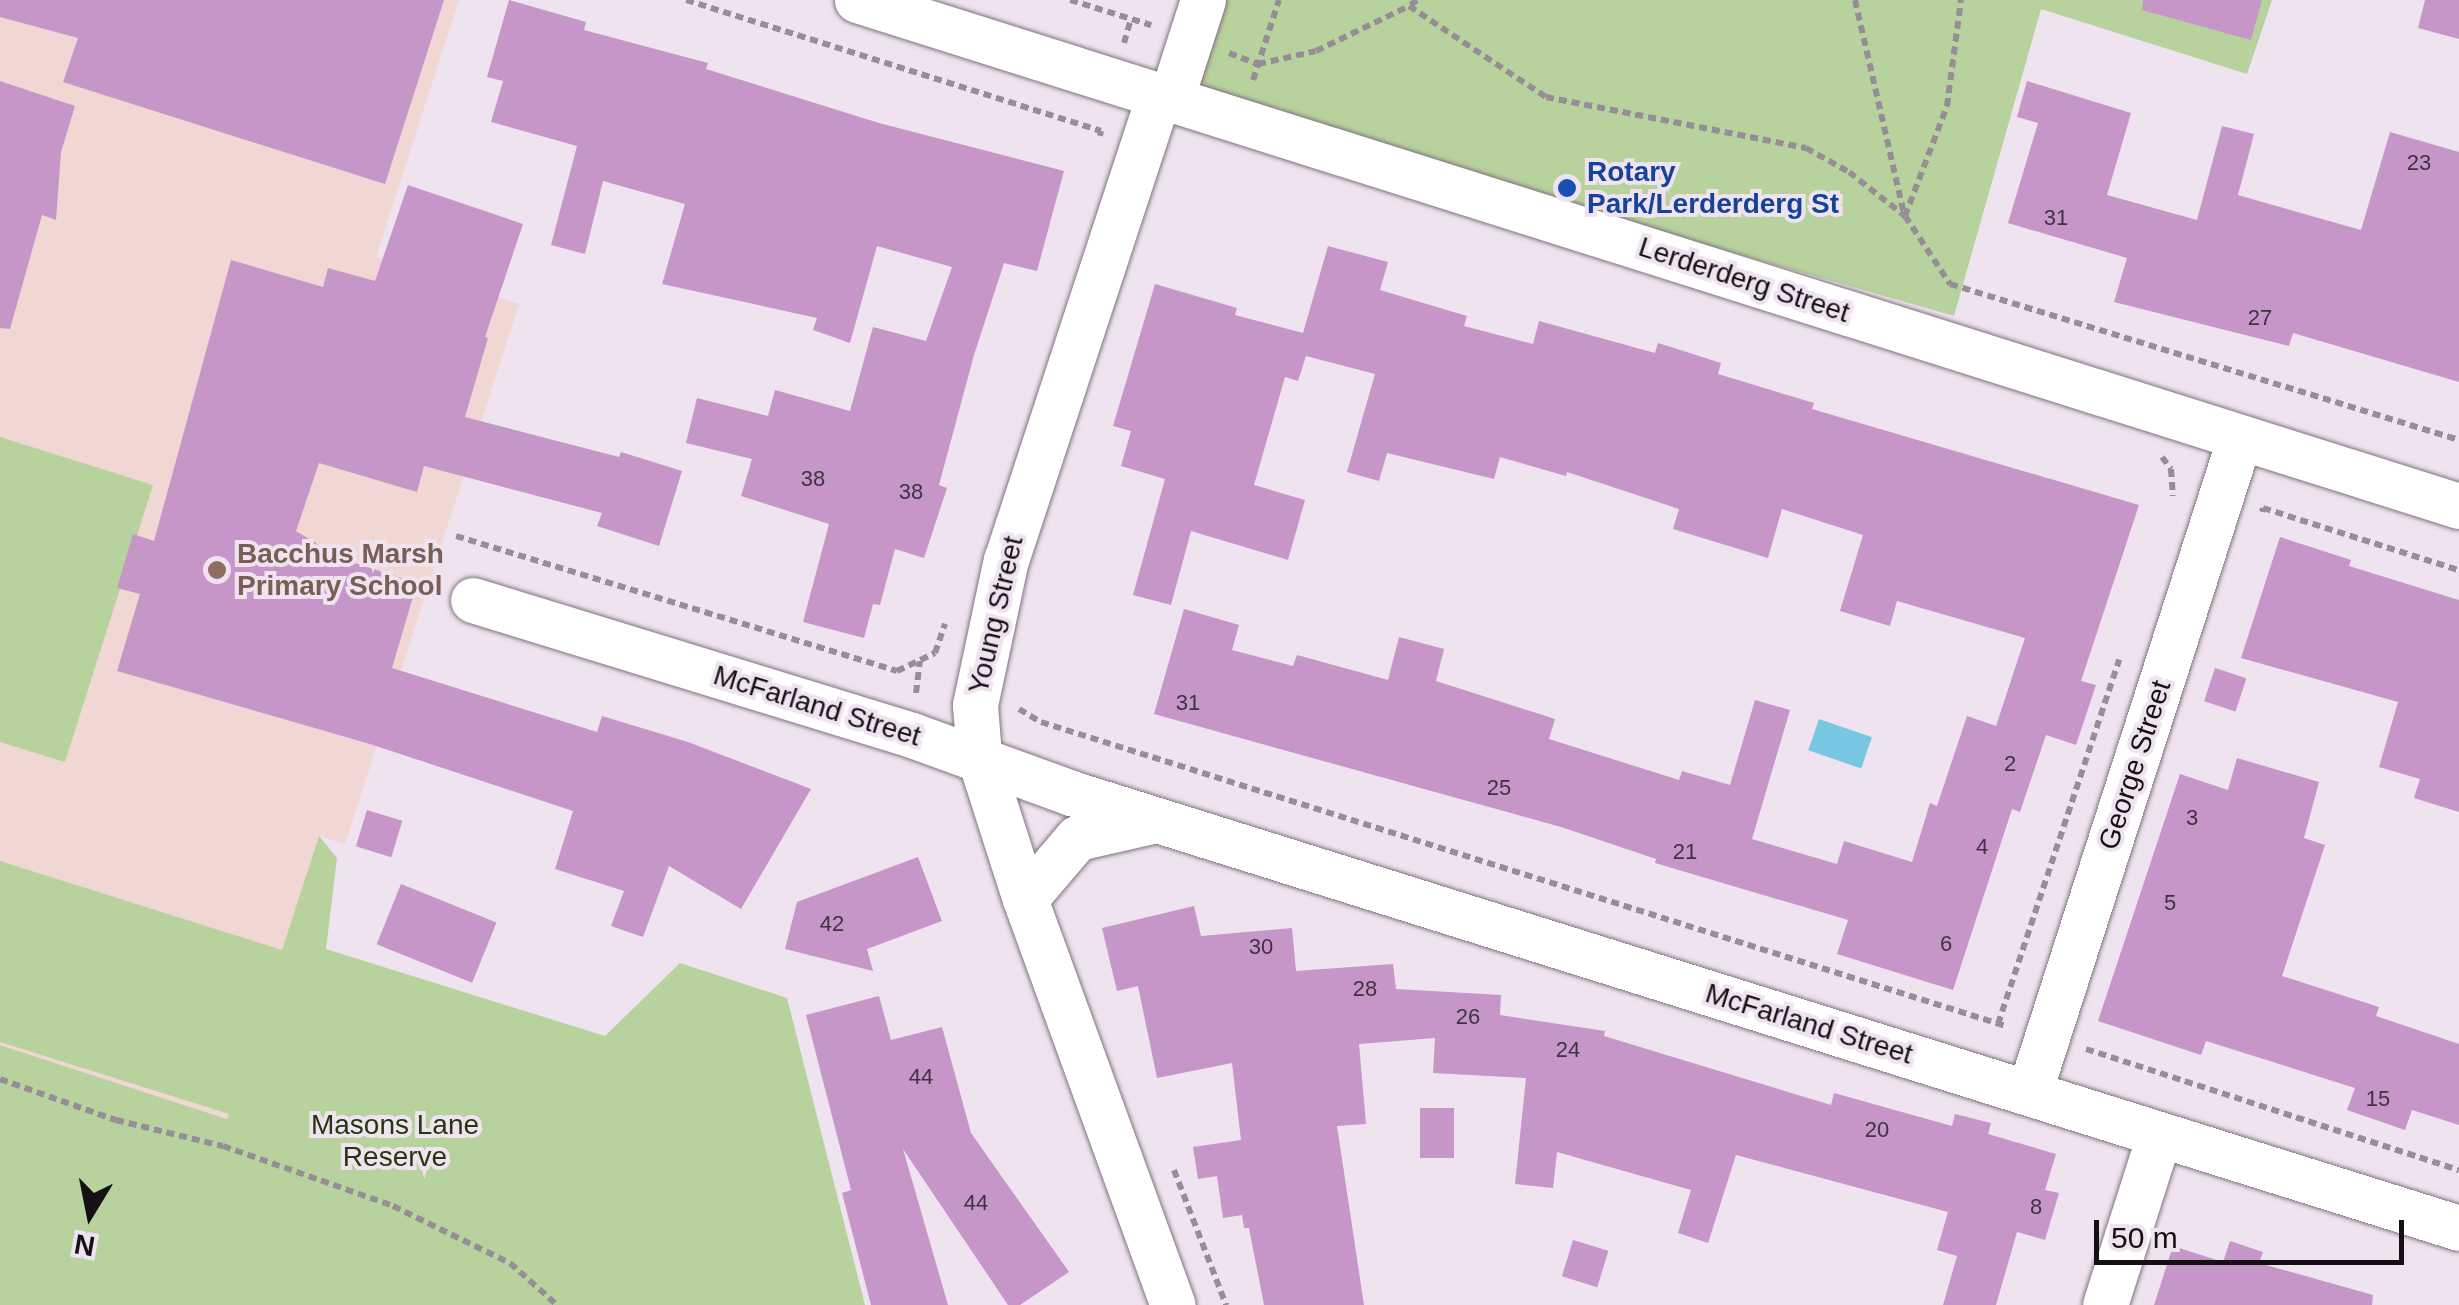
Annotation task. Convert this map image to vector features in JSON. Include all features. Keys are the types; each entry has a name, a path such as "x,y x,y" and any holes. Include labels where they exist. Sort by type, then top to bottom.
{"street":[{"name":"Lerderderg Street","path":"856,0 2459,506"},
{"name":"Young Street","path":"1172,1305 1025,899 979,756 977,689 1006,559 1164,97 1203,0"},
{"name":"George Street","path":"2029,1093 2240,437"},
{"name":"McFarland Street","path":"472,600 979,756 1072,793 2459,1228"},
{"name":"McFarland Street","path":"1025,899 1077,838 1158,820"},
{"path":"2106,1305 2159,1136"}],"path":[{"path":"686,0 1101,131 1095,150"},
{"path":"1239,120 1279,0"},
{"path":"1258,64 1316,51 1417,0"},
{"path":"1855,0 1904,216"},
{"path":"1904,216 1947,106 1961,0"},
{"path":"1409,6 1546,96 1806,148 1848,172 1904,216 1950,284 2459,440"},
{"path":"2158,450 2172,469 2174,494 2168,513"},
{"path":"2257,527 2263,508 2459,570"},
{"path":"456,536 897,671 935,653 945,623"},
{"path":"1998,1024 2124,645"},
{"path":"1016,695 1018,709 1041,722 2046,1039"},
{"path":"2090,1030 2084,1049 2459,1170"},
{"path":"0,1079 116,1120 223,1146 393,1206 510,1264 557,1305"},
{"path":"1170,1159 1226,1305"}],"shaded area":[{"name":"Bacchus Marsh Primary School","path":"0,0 459,0 376,257 519,304 345,844 319,836 228,1119 0,1045"}],"green space":[{"path":"1210,0 2272,0 2247,74 2041,9 1954,316 1182,94"},
{"path":"0,437 153,485 65,762 0,742"},
{"name":"Masons Lane Reserve","path":"319,836 337,858 326,949 605,1036 680,963 787,998 865,1305 0,1305 0,1045 227,1119 229,1114 0,1042 0,861 282,950"}],"water":[{"path":"1819,719 1872,737 1861,768 1808,750"}],"building":[{"path":"0,0 444,0 385,184 63,82 78,38 0,17"},
{"path":"509,0 586,22 584,30 708,63 706,69 879,123 1064,171 1037,271 1004,263 974,355 939,485 947,488 924,558 895,549 880,605 873,604 864,638 803,622 829,524 741,496 752,459 686,443 697,398 768,416 775,390 850,411 873,327 926,341 952,267 877,246 850,343 813,330 817,318 662,284 685,204 603,181 585,254 551,245 577,146 491,122 503,81 487,77"},
{"path":"2143,0 2262,0 2251,40 2142,10"},
{"path":"2425,0 2459,0 2459,39 2418,28"},
{"path":"0,81 75,106 61,152 56,220 42,215 10,329 0,328"},
{"path":"2027,81 2131,113 2107,195 2197,220 2222,126 2254,134 2238,195 2361,230 2390,132 2459,152 2459,382 2293,333 2289,346 2114,302 2127,258 2008,223 2038,123 2017,117"},
{"path":"408,185 523,224 485,337 488,338 465,417 619,457 621,452 682,471 659,546 597,526 602,513 424,466 417,492 319,463 296,531 342,559 417,583 392,668 597,732 602,716 688,742 811,789 741,909 669,866 643,937 611,926 624,891 555,869 573,811 370,744 117,671 140,594 117,588 133,534 154,541 231,260 323,287 328,268 375,281"},
{"path":"1328,246 1388,262 1380,290 1467,316 1464,326 1533,344 1539,321 1655,353 1658,343 1721,363 1718,374 1814,403 1812,409 2139,505 2081,681 2096,685 2076,745 2046,735 2020,812 2012,809 1953,990 1837,954 1848,920 1655,863 1656,859 1561,827 1154,714 1184,609 1239,625 1232,650 1293,666 1297,655 1388,680 1399,637 1444,649 1436,681 1555,719 1549,739 1679,780 1682,771 1730,785 1755,700 1790,710 1752,839 1837,864 1844,841 1912,862 1930,803 1937,806 1967,716 1996,726 2025,638 1897,601 1890,626 1840,611 1863,535 1782,509 1768,558 1673,529 1679,509 1567,472 1566,476 1500,457 1494,479 1387,453 1379,481 1347,472 1375,374 1306,356 1298,381 1285,377 1254,485 1305,500 1288,560 1191,531 1171,605 1133,595 1165,479 1121,466 1131,431 1113,426 1155,284 1237,308 1235,315 1303,333"},
{"path":"2280,537 2351,560 2349,566 2459,600 2459,812 2414,798 2420,779 2379,767 2398,702 2241,658"},
{"path":"2215,668 2246,678 2236,711 2204,701"},
{"path":"2237,758 2319,782 2304,838 2325,845 2282,976 2379,1007 2376,1016 2459,1044 2459,1125 2412,1110 2405,1130 2347,1110 2355,1088 2206,1041 2201,1055 2098,1021 2180,774 2228,790"},
{"path":"367,810 402,821 391,857 356,846"},
{"path":"918,857 942,921 867,949 873,971 785,949 797,902"},
{"path":"401,884 496,923 472,983 377,944"},
{"path":"1194,906 1201,936 1292,928 1296,971 1393,964 1396,989 1501,995 1500,1015 1605,1031 1604,1036 1831,1105 1834,1093 1952,1126 1955,1114 1991,1123 1988,1134 2056,1154 2045,1190 2059,1193 2045,1240 2017,1232 1996,1305 1943,1305 1957,1256 1937,1250 1948,1212 1736,1155 1708,1243 1678,1233 1691,1190 1557,1152 1553,1188 1515,1184 1526,1078 1433,1073 1435,1038 1359,1044 1366,1124 1337,1126 1364,1305 1264,1305 1249,1228 1244,1228 1242,1215 1223,1218 1217,1176 1198,1179 1193,1147 1241,1140 1232,1063 1157,1078 1138,986 1117,991 1102,928"},
{"path":"879,996 891,1040 942,1027 971,1133 1069,1272 1020,1305 1008,1305 903,1149 948,1305 871,1305 842,1193 851,1190 806,1015"},
{"path":"1420,1108 1454,1108 1454,1158 1420,1158"},
{"path":"1573,1240 1608,1251 1597,1287 1562,1276"},
{"path":"2230,1241 2263,1252 2259,1263 2373,1295 2372,1305 2154,1305 2173,1246 2223,1262"}],"place":[{"name":"Rotary Park/Lerderderg St","path":"1567,188"},
{"name":"Bacchus Marsh Primary School","path":"217,570"}]}
